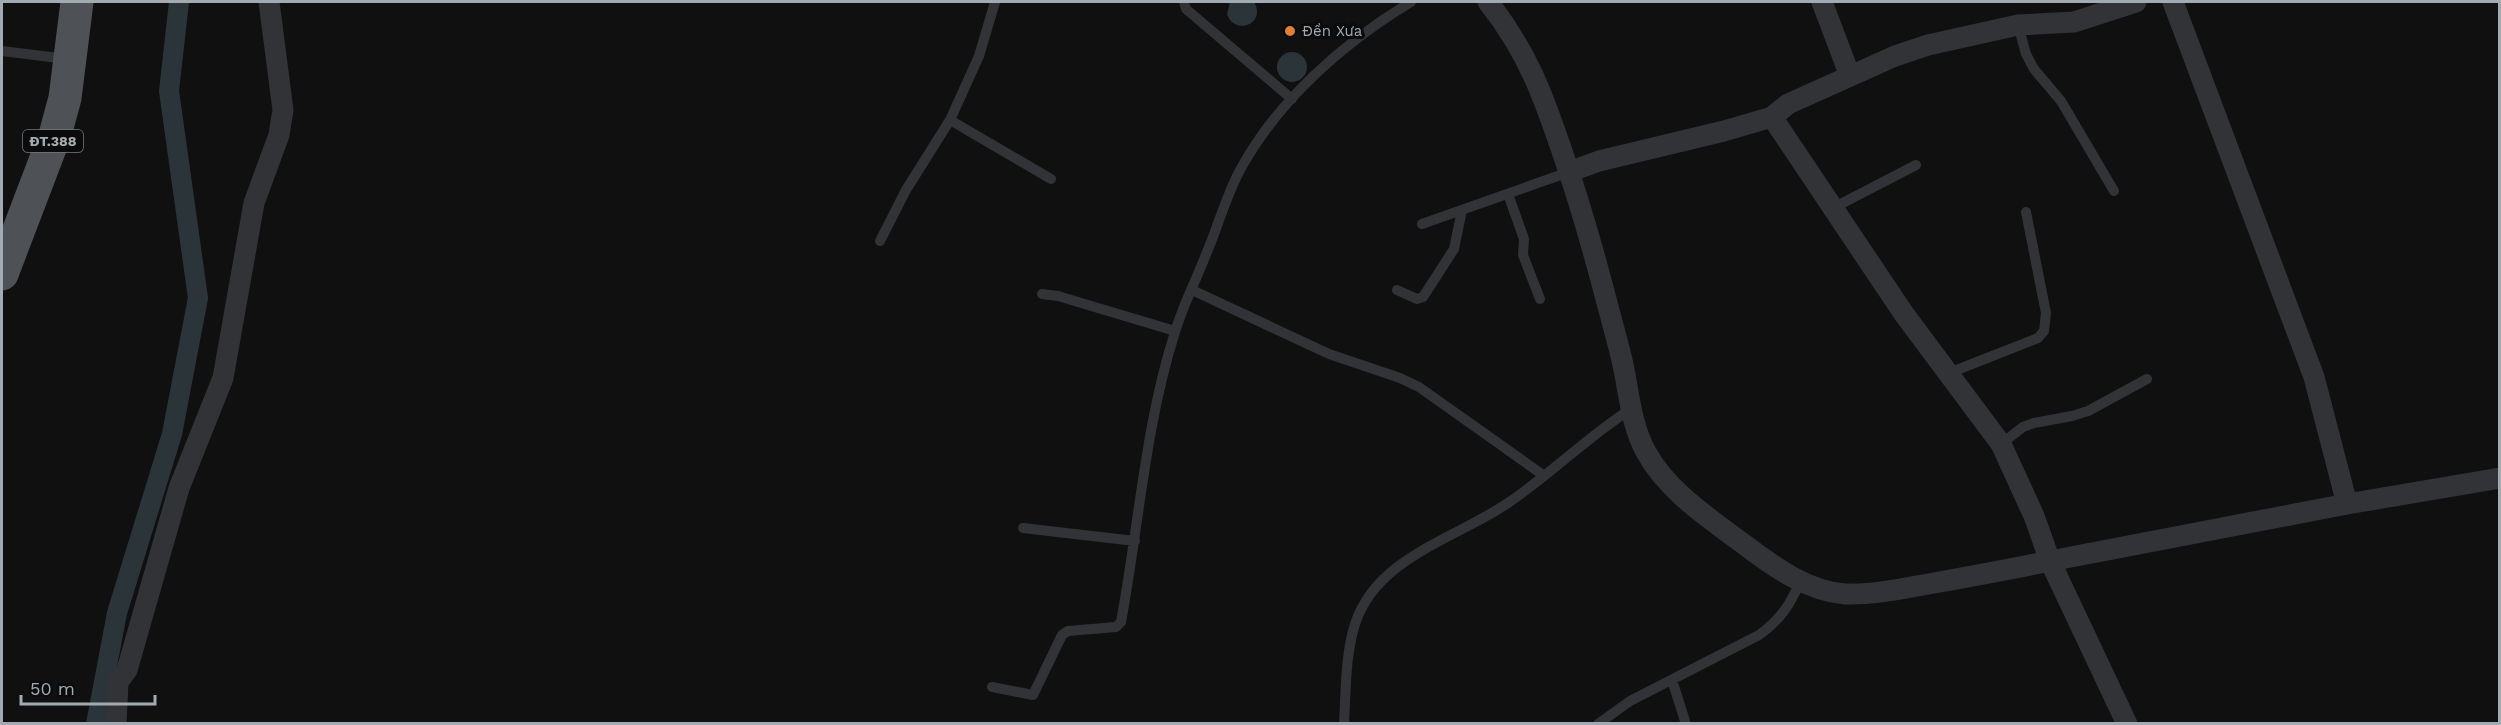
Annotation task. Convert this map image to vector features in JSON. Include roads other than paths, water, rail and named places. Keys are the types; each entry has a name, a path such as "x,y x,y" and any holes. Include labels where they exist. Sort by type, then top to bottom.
{"main road":[{"name":"ĐT.388","path":"2,274 55,135 65,98 77,2"}],"street":[{"path":"116,723 118,682 127,670 179,488 223,378 254,203 279,135 283,110 269,2"},
{"path":"1488,2 1505,23 1541,88 1584,217 1624,368 1631,409 1646,453 1671,486 1756,554 1800,582 1843,594 1872,593 2347,504 2499,478"},
{"path":"1822,2 1850,76"},
{"path":"2173,2 2314,377 2347,504"},
{"path":"1569,172 1599,161 1772,117 1788,104 1895,56 1928,45 2018,25 2074,22 2123,3"},
{"path":"1772,117 1904,314 2001,444 2034,516 2050,561 2127,723"}],"lane":[{"path":"880,242 906,190 950,120 979,56 995,2"},
{"path":"1184,2 1186,9 1292,99"},
{"path":"992,687 1033,695 1062,635 1068,631 1116,627 1121,622 1148,446 1175,331 1239,173 1266,130 1292,99 1332,59 1389,15 1411,2"},
{"path":"2018,25 2026,54 2034,69 2061,101 2115,191"},
{"path":"2,51 71,60"},
{"path":"950,120 1051,178"},
{"path":"1833,208 1916,165"},
{"path":"1422,224 1569,172"},
{"path":"1508,194 1524,239 1523,255 1539,299"},
{"path":"1397,290 1417,299 1423,297 1454,249 1462,210"},
{"path":"1949,374 2038,338 2044,332 2046,313 2026,212"},
{"path":"1192,290 1329,354 1400,378 1419,387 1543,475"},
{"path":"1042,294 1058,296 1175,331"},
{"path":"2001,444 2023,427 2088,411 2147,379"},
{"path":"1344,723 1348,660 1355,624 1366,600 1397,566 1507,503 1599,430 1631,409"},
{"path":"1023,528 1135,541"},
{"path":"1598,723 1630,701 1737,648 1775,624 1790,605 1800,582"},
{"path":"1672,680 1686,723"}],"waterway":[{"path":"96,724 117,613 172,434 198,298 169,91 179,2"}],"place":[{"name":"Đền Xưa","path":"1290,31"}]}
